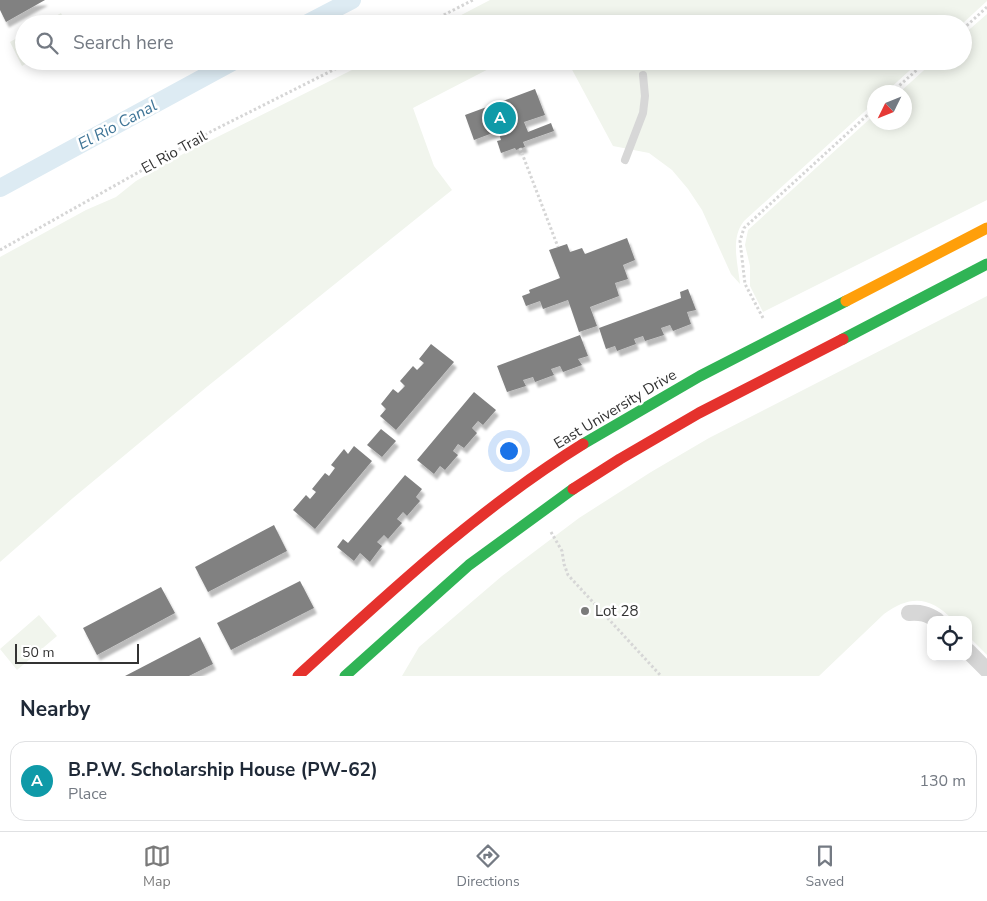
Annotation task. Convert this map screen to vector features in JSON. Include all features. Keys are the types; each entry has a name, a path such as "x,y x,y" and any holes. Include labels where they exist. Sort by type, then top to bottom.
{"street":[{"name":"East University Drive","path":"298,676 452,539 541,472 589,440 640,409 712,370 987,228"},
{"path":"345,676 469,566 553,504 620,459 699,413 987,264"},
{"path":"909,614 921,612 931,616"},
{"path":"972,655 987,670"}],"lane":[{"path":"625,160 643,113 645,96 643,75"}],"path":[{"path":"444,15 473,0"},
{"path":"972,21 987,7"},
{"name":"El Rio Trail","path":"0,250 212,131 333,70"},
{"path":"900,85 917,70"},
{"path":"763,318 745,284 740,241 744,228 867,115"},
{"path":"520,148 558,247"},
{"path":"551,532 562,551 568,575 661,676"}],"shaded area":[{"path":"490,0 987,0 972,15 461,15"},
{"path":"987,14 987,200 763,312 750,286 750,266 745,245 748,230 867,121 867,130 912,130 912,85 908,85 924,70 972,70 972,27"},
{"path":"15,39 15,52 10,42"},
{"path":"352,70 487,70 413,108 434,166 452,190 208,386 73,498 0,562 0,257 86,210 116,197 136,181 183,154"},
{"path":"572,70 910,70 894,85 867,85 867,109 744,221 737,235 736,243 740,284 731,274 702,210 688,189 672,170 649,153 613,146"},
{"path":"987,296 987,655 972,640 972,616 948,616 936,606 920,601 911,601 893,608 884,614 819,676 402,676 419,647 502,576 579,518 709,438"},
{"path":"39,615 57,636 17,670 0,649"}],"building":[{"path":"0,0 45,0 18,15 15,15 15,17 6,22 0,10"},
{"path":"535,89 545,115 524,122 528,132 551,123 554,131 523,142 525,147 501,153 497,141 501,140 498,131 474,140 465,115"},
{"path":"627,238 635,260 623,265 628,279 615,283 619,296 590,307 597,326 579,332 568,300 543,309 540,301 526,306 522,296 530,293 529,290 560,278 549,250 567,244 570,252 582,248 585,254"},
{"path":"688,289 696,310 687,312 691,324 673,331 670,325 661,328 664,335 645,341 643,336 634,339 636,344 617,351 615,346 606,349 599,328 681,298 680,292"},
{"path":"580,335 588,356 578,359 582,365 563,372 560,366 551,369 554,375 535,382 533,377 523,380 526,386 507,392 497,366"},
{"path":"431,344 454,362 396,430 380,416 386,409 381,404 393,389 398,393 405,386 400,381 413,366 417,370 424,363 419,359"},
{"path":"474,392 496,410 483,425 478,421 472,428 477,433 464,448 458,444 453,451 458,455 445,470 440,466 434,474 417,460"},
{"path":"381,429 396,441 382,457 367,445"},
{"path":"354,446 372,461 315,529 293,510 306,495 310,499 316,492 312,489 325,473 329,476 335,468 331,465 344,449 348,454"},
{"path":"405,475 422,489 416,497 420,501 407,516 403,512 397,519 402,523 388,539 384,535 377,542 382,546 370,562 360,553 354,561 337,547 343,539 348,543"},
{"path":"274,525 287,551 208,592 195,567"},
{"path":"300,581 314,608 231,650 217,623"},
{"path":"161,587 175,613 97,655 83,628"},
{"path":"200,637 213,664 189,676 125,676"}],"waterway":[{"name":"El Rio Canal","path":"323,15 352,0"},
{"name":"El Rio Canal","path":"0,188 217,70"}],"traffic: fast":[{"path":"843,339 987,264"},
{"path":"583,444 700,376 846,301"},
{"path":"345,676 469,565 573,489"}],"traffic: slow":[{"path":"846,301 987,228"}],"traffic: jam":[{"path":"573,489 699,413 843,339"},
{"path":"298,676 435,553 507,496 583,444"}],"place":[{"name":"B.P.W. Scholarship House (PW-62)","path":"500,118"},
{"name":"Lot 28","path":"585,611"}]}
